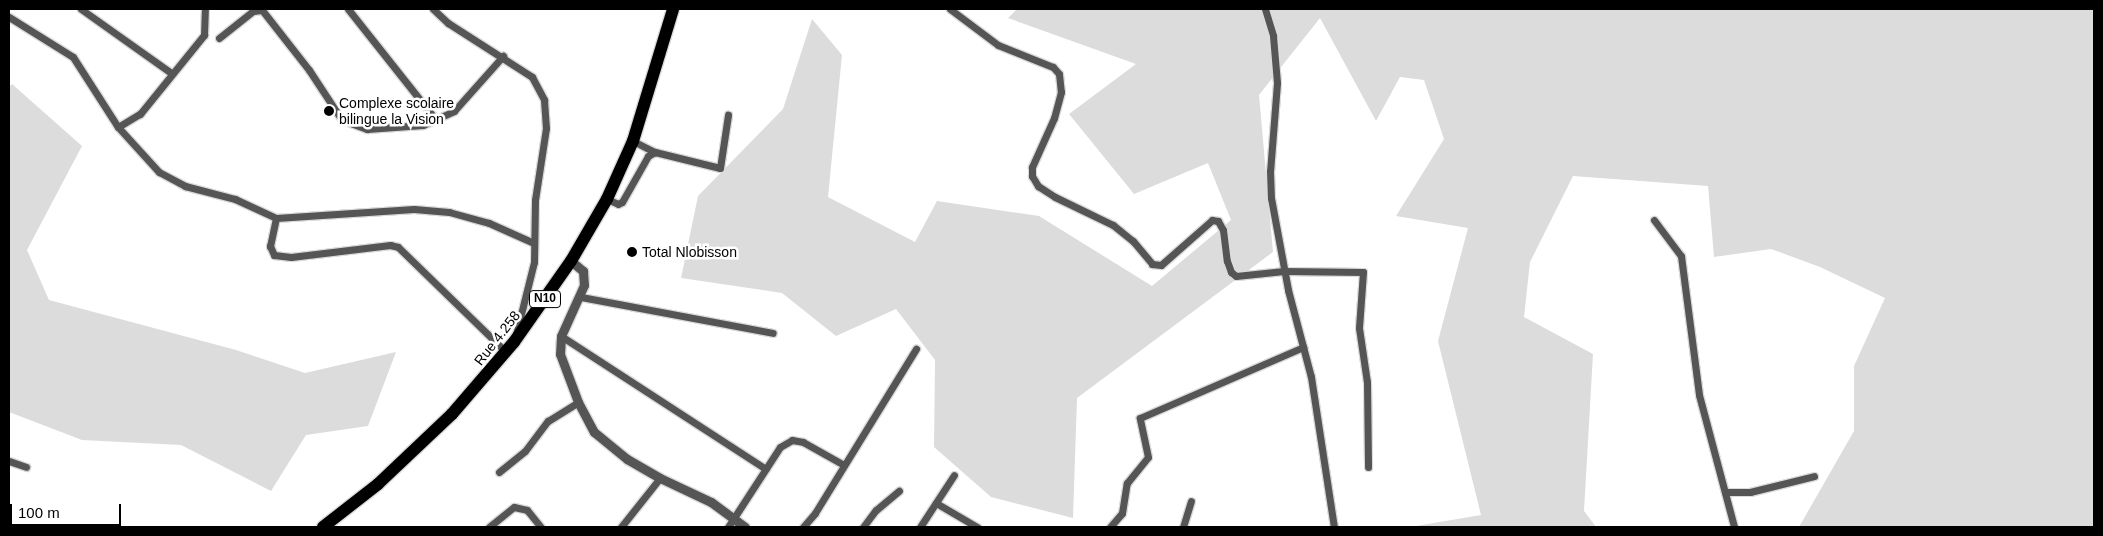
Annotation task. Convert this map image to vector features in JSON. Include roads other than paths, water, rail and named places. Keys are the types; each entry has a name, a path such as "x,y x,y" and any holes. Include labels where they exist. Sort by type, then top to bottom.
{"highway":[{"name":"Rue 4.258","path":"322,527 418,448 452,414 514,342 571,261 607,199 633,141 673,9"}],"street":[{"path":"80,9 170,74"},
{"path":"118,127 140,114 170,74 204,35 205,9"},
{"path":"348,9 436,120"},
{"path":"433,9 448,23 532,76 544,100 546,128 535,200 533,272 514,342"},
{"path":"950,9 998,45 1053,67 1059,74 1061,92 1054,118 1032,167 1038,186 1113,225 1152,264 1162,265 1212,220 1218,221 1223,230 1231,272 1243,278 1284,271 1363,272 1359,328 1367,382 1368,466"},
{"path":"1265,9 1273,36 1277,83 1270,171 1271,198 1284,271 1311,377 1334,527"},
{"path":"219,38 253,11 262,10 309,70 342,120 356,127 376,129 423,125 436,120 466,102 503,56"},
{"path":"9,17 73,57 118,127 159,172 186,186 235,199 276,218 414,209 449,212 489,223 534,243"},
{"path":"633,141 654,152 720,168 728,115"},
{"path":"607,199 618,204 622,202 648,156 654,152"},
{"path":"276,218 270,246 274,255 290,257 390,245 398,248 506,352"},
{"path":"1654,220 1681,256 1699,395 1734,527"},
{"path":"571,261 580,267 585,277 581,296 561,336 562,362 578,402 601,440 660,478 699,496 736,519 745,527"},
{"path":"581,296 773,333"},
{"path":"561,336 766,469"},
{"path":"1110,527 1122,513 1127,483 1148,457 1140,418 1303,347"},
{"path":"803,527 916,349"},
{"path":"499,472 524,451 548,421 578,402"},
{"path":"728,527 736,519 780,447 792,440 803,442 844,465"},
{"path":"9,460 26,467"},
{"path":"920,527 954,475"},
{"path":"1725,492 1750,492 1814,476"},
{"path":"621,527 660,478"},
{"path":"863,527 876,510 899,491"},
{"path":"1183,527 1191,501"},
{"path":"936,503 977,527"},
{"path":"489,527 510,509 518,507 527,510 541,527"}],"place":[{"name":"Complexe scolaire bilingue la Vision","path":"329,111"},
{"name":"Total Nlobisson","path":"632,252"}]}
